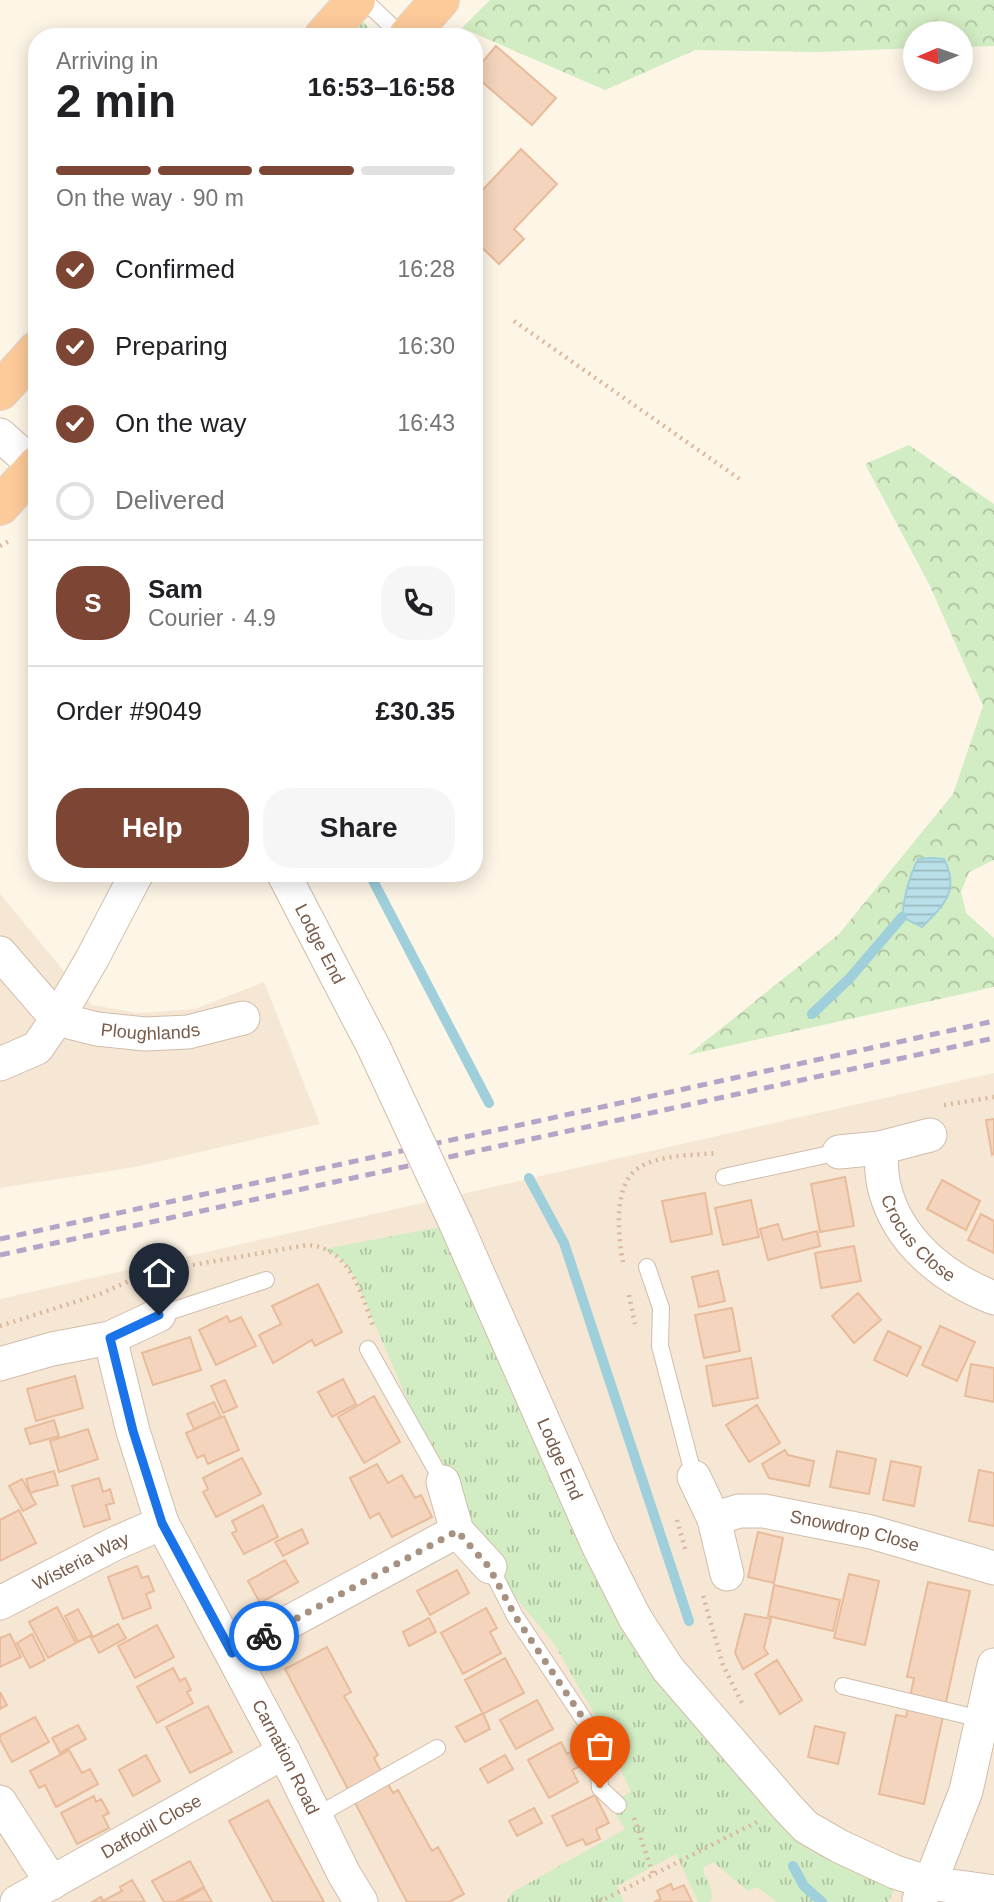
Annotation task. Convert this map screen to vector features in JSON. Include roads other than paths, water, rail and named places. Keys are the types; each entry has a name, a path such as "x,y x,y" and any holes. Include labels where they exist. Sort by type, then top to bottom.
{"highway":[{"path":"331,28 356,0"},
{"path":"414,28 440,0"},
{"path":"0,391 28,360"},
{"path":"0,506 28,475"}],"street":[{"path":"0,435 28,459"},
{"path":"0,1064 37,1048 92,959 132,882"},
{"name":"Lodge End","path":"288,882 374,1048 456,1224 598,1545 635,1618 668,1669 806,1827 895,1872 924,1893 994,1892"},
{"path":"0,953 57,1019"},
{"name":"Ploughlands","path":"57,1019 97,1029 145,1034 188,1032 243,1018"},
{"path":"839,1152 880,1148 934,1121"},
{"name":"Crocus Close","path":"880,1148 884,1185 895,1219 918,1250 951,1277 994,1298"},
{"path":"0,1364 52,1349 110,1338 159,1315"},
{"name":"Carnation Road","path":"110,1338 133,1431 162,1523 361,1902"},
{"path":"694,1477 713,1519 727,1574"},
{"path":"443,1482 457,1531 489,1567"},
{"name":"Snowdrop Close","path":"713,1519 739,1511 764,1511 871,1532 994,1567"},
{"name":"Wisteria Way","path":"0,1603 116,1543 162,1523"},
{"path":"232,1653 457,1531"},
{"path":"924,1893 966,1791 994,1665"},
{"name":"Daffodil Close","path":"18,1902 284,1752"},
{"path":"0,1802 52,1883"}],"lane":[{"path":"364,0 395,28"},
{"path":"723,1177 839,1152"},
{"path":"647,1267 661,1308 660,1346 694,1477"},
{"path":"159,1315 266,1280"},
{"path":"368,1349 443,1482"},
{"path":"489,1567 515,1616 597,1739 600,1788 618,1805"},
{"path":"844,1686 981,1719"},
{"path":"316,1816 437,1748"}],"water":[{"path":"918,859 944,859 949,870 950,889 943,904 922,927 902,917 903,909 909,881"}],"waterway":[{"path":"374,882 489,1103"},
{"path":"812,1014 849,979 902,917"},
{"path":"529,1178 564,1243 689,1621"},
{"path":"793,1866 804,1886 822,1902"}],"railway":[{"path":"0,1239 994,1021"},
{"path":"0,1255 994,1038"}]}
